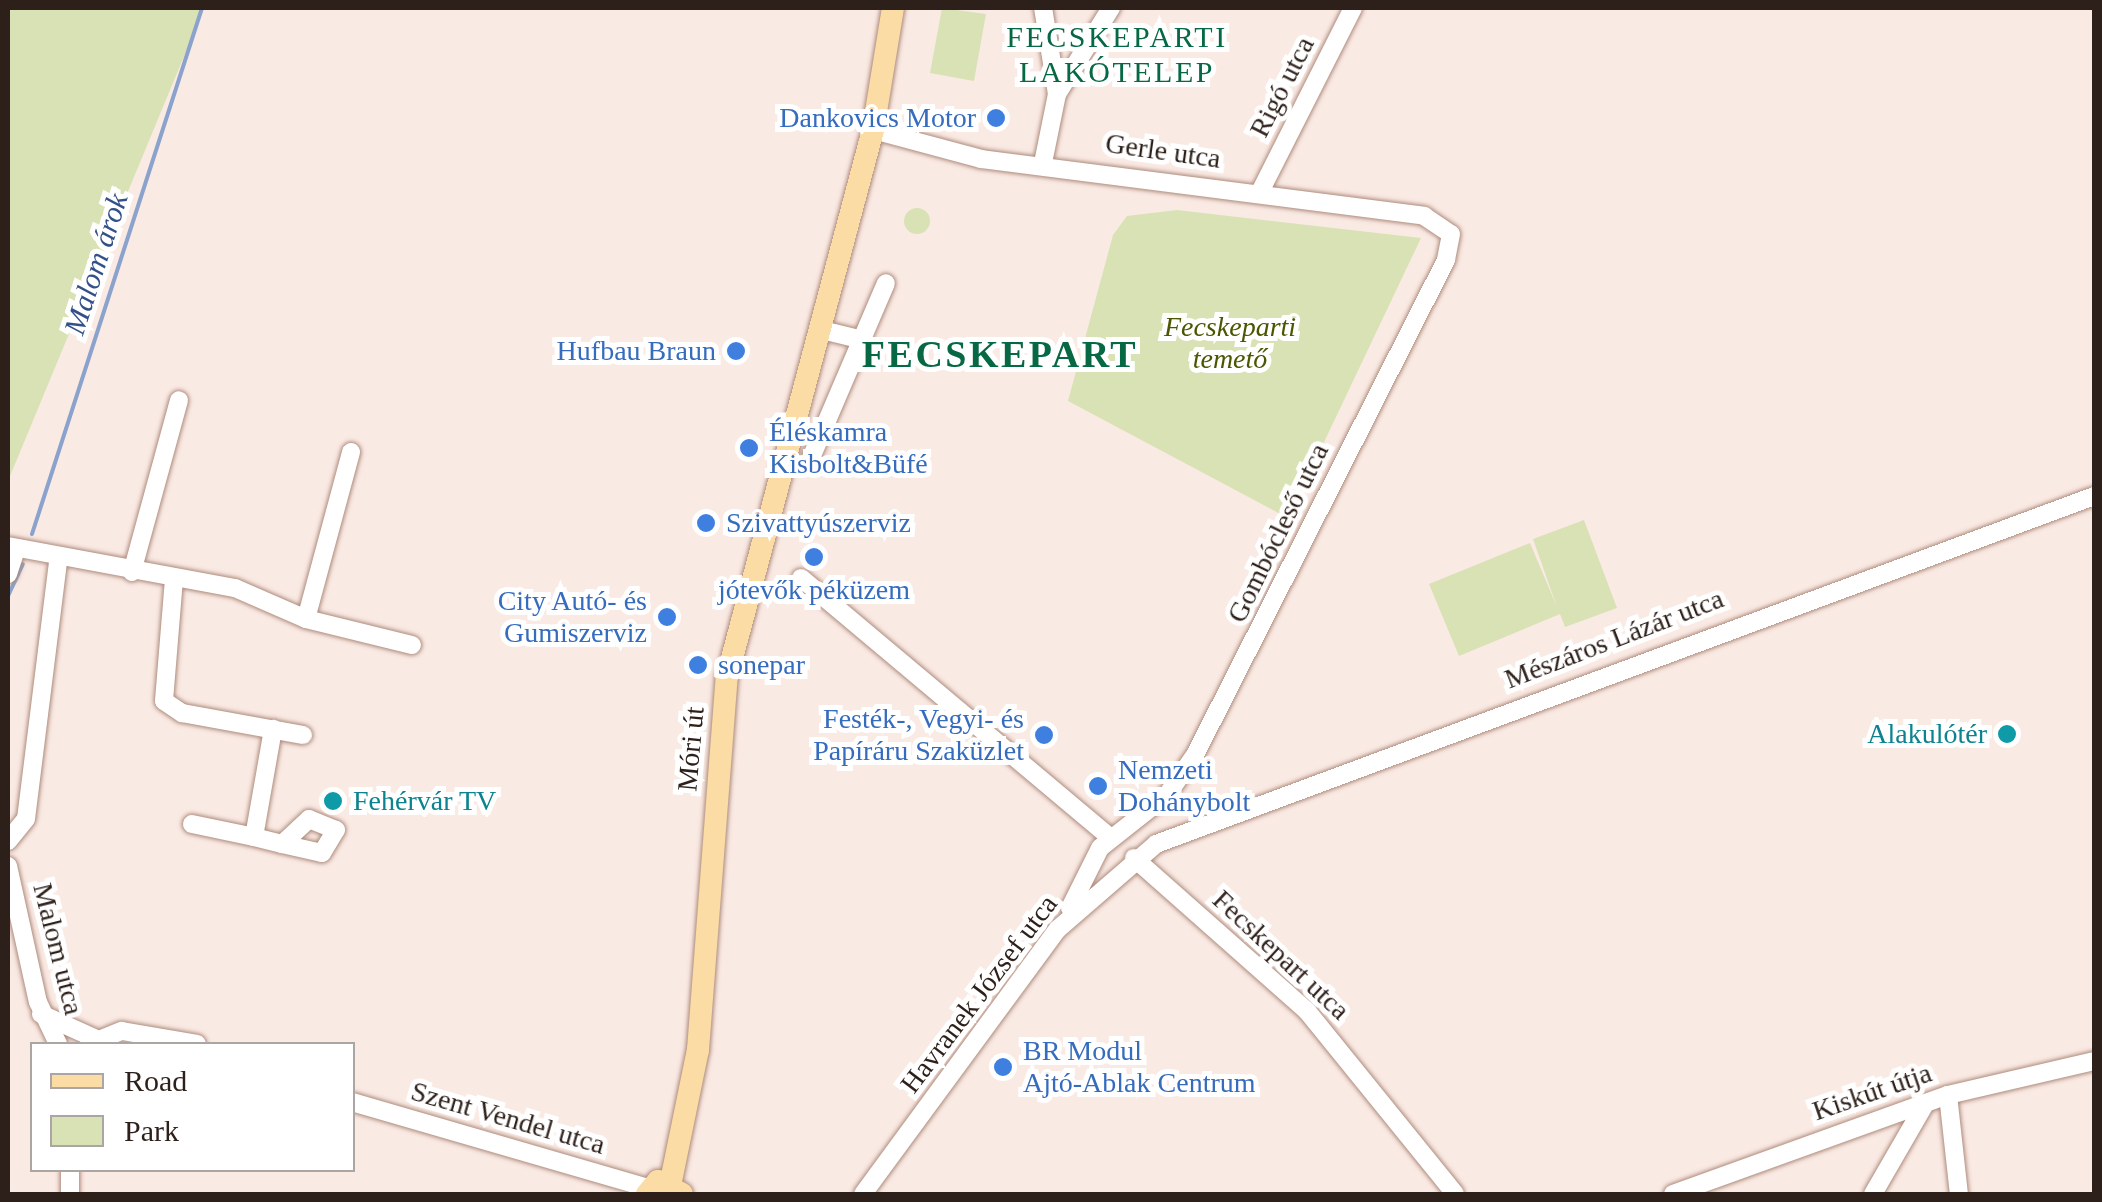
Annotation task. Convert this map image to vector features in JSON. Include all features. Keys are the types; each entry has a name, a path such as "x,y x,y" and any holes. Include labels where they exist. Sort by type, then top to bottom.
{"main road":[{"name":"Móri út","path":"662,1189 698,1050 728,677 874,130 893,8"}],"street":[{"path":"1043,8 1057,94"},
{"path":"1043,163 1057,94 1111,8"},
{"name":"Rigó utca","path":"1260,192 1354,8"},
{"name":"Gerle utca","path":"874,130 982,159 1043,163 1260,192 1446,224"},
{"name":"Gombócleső utca","path":"1105,842 1181,778 1228,695 1446,260 1446,224"},
{"path":"811,458 886,283"},
{"path":"818,329 859,339"},
{"path":"132,572 179,400"},
{"path":"306,619 352,452"},
{"name":"Mészáros Lázár utca","path":"1156,844 2094,496"},
{"path":"8,574 12,548 58,561 235,588 306,619 412,645"},
{"path":"8,841 26,818 58,561"},
{"path":"801,578 1105,842 1067,918"},
{"path":"174,579 164,701 302,735"},
{"path":"254,837 272,729"},
{"path":"1136,817 1156,844"},
{"path":"192,824 282,844"},
{"name":"Fecskepart utca","path":"1105,842 1307,1011 1455,1194"},
{"name":"Havranek József utca","path":"863,1194 1067,918 1127,863 1156,844"},
{"name":"Malom utca","path":"8,866 42,1014 57,1042"},
{"path":"42,1014 93,1042 154,1031 190,1042"},
{"name":"Kiskút útja","path":"1674,1194 1948,1095 2094,1061"},
{"path":"1948,1095 1959,1194"},
{"name":"Szent Vendel utca","path":"355,1103 662,1189"},
{"path":"1873,1194 1924,1104"}],"green space":[{"path":"8,8 204,8 8,481"},
{"path":"942,8 986,14 974,81 930,73"},
{"path":"917,208 926,212 930,221 926,230 917,234 908,230 904,221 908,212"},
{"name":"Fecskeparti temető","path":"1177,210 1421,238 1288,518 1068,401 1113,235 1127,216"},
{"path":"1584,520 1617,608 1565,627 1560,614 1459,656 1429,584 1530,543 1557,607 1533,539"}],"waterway":[{"name":"Malom árok","path":"32,534 202,8"},
{"name":"Malom árok","path":"8,596 23,564"}],"place":[{"name":"Dankovics Motor","path":"996,118"},
{"name":"Hufbau Braun","path":"736,351"},
{"name":"Éléskamra Kisbolt&Büfé","path":"749,448"},
{"name":"Szivattyúszerviz","path":"706,523"},
{"name":"jótevők péküzem","path":"814,557"},
{"name":"City Autó- és Gumiszerviz","path":"667,617"},
{"name":"sonepar","path":"698,665"},
{"name":"Alakulótér","path":"2007,734"},
{"name":"Festék-, Vegyi- és Papíráru Szaküzlet","path":"1044,735"},
{"name":"Nemzeti Dohánybolt","path":"1098,786"},
{"name":"Fehérvár TV","path":"333,801"},
{"name":"BR Modul Ajtó-Ablak Centrum","path":"1003,1067"}],"district":[{"name":"FECSKEPARTI LAKÓTELEP","path":"1117,54"},
{"name":"FECSKEPART","path":"1000,355"}]}
